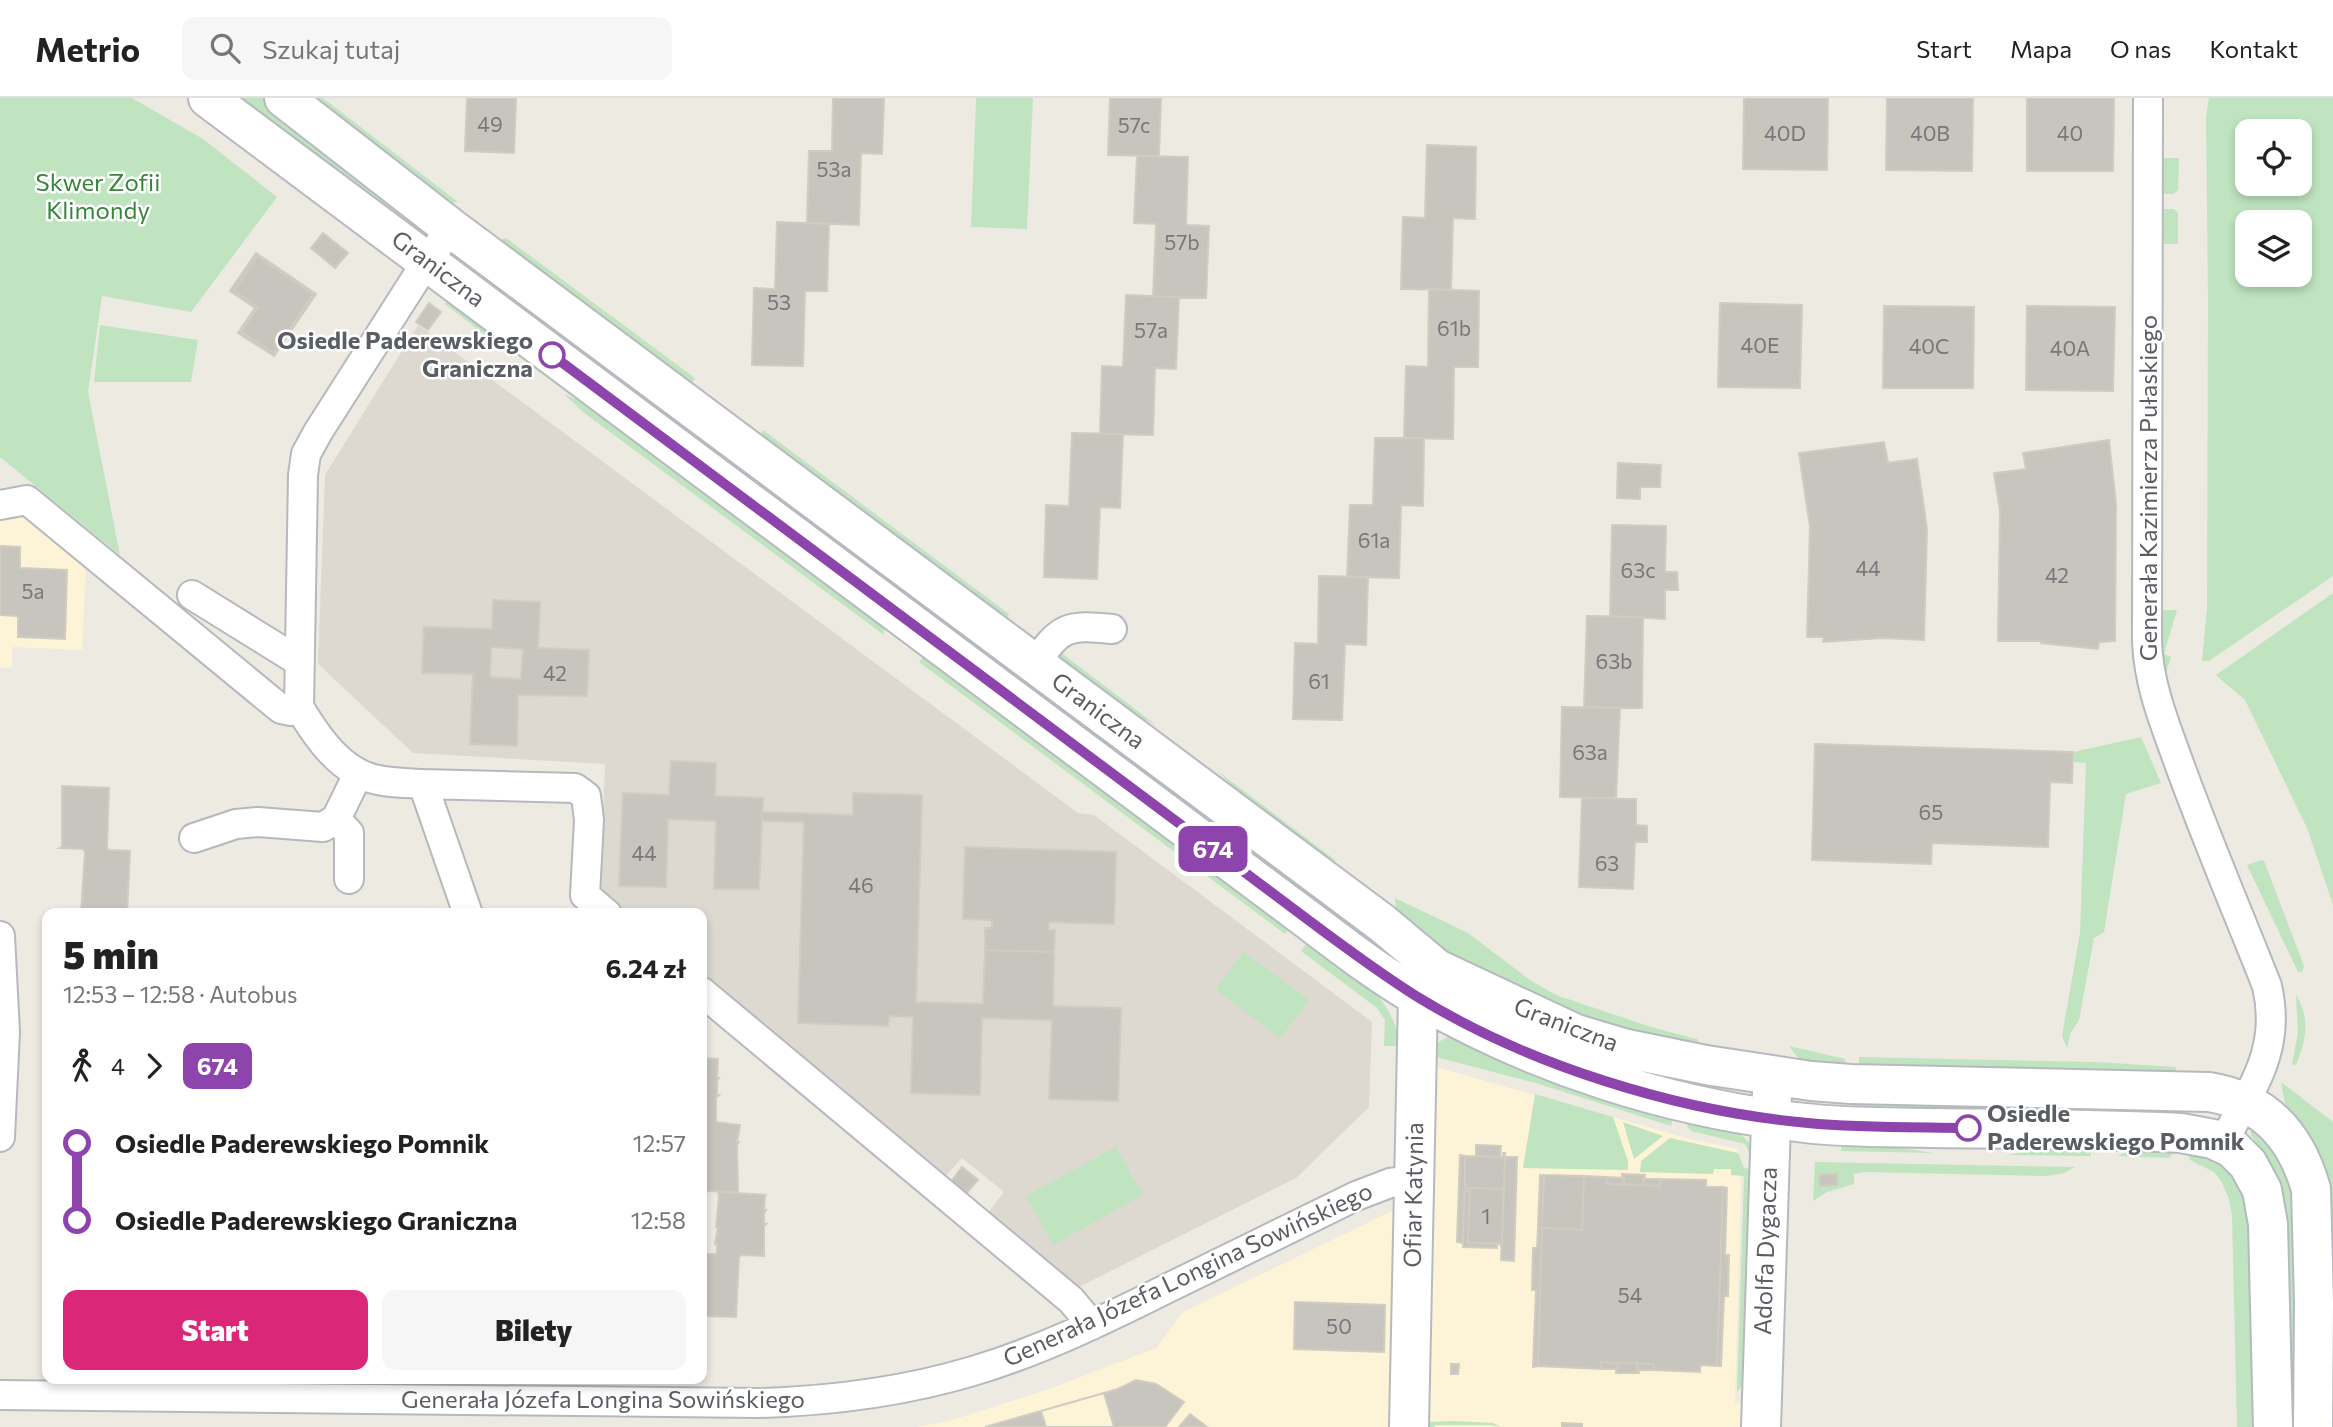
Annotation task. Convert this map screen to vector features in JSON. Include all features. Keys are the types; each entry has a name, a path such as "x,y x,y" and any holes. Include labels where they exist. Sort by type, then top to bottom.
{"street":[{"name":"Graniczna","path":"208,98 1378,972 1427,983 1530,1015 1589,1039 1706,1065 1772,1076 1868,1084 2209,1092 2244,1101"},
{"name":"Graniczna","path":"284,98 451,228 1382,923 1427,983 1507,1043 1588,1075 1686,1102 1772,1119 1836,1126 2182,1133 2223,1143"},
{"name":"Generała Kazimierza Pułaskiego","path":"2148,98 2149,672 2158,709 2262,974 2270,999 2272,1024 2270,1045 2263,1065 2223,1143"},
{"path":"451,228 427,261 306,454 303,475 299,707 317,736 337,757 358,774 378,780 423,784 575,788 586,796 589,820 586,895 600,908"},
{"path":"0,505 27,499 281,709 291,711 299,707"},
{"path":"192,596 300,662"},
{"name":"Graniczna","path":"1035,664 1053,637 1068,630 1086,626 1112,629"},
{"path":"194,838 240,824 258,822 323,827 336,819 358,774"},
{"path":"423,784 466,908"},
{"path":"336,819 349,833 349,879"},
{"path":"0,936 0,1137"},
{"name":"Ofiar Katynia","path":"1409,1427 1414,1180 1427,983"},
{"path":"707,996 1071,1300 1091,1325"},
{"name":"Adolfa Dygacza","path":"1761,1427 1772,1076"},
{"path":"2244,1101 2266,1115 2285,1135 2300,1157 2311,1189 2313,1427"},
{"path":"2223,1143 2248,1164 2262,1190 2264,1201 2271,1284 2273,1427"},
{"name":"Generała Józefa Longina Sowińskiego","path":"0,1395 145,1388 665,1391 778,1403 899,1390 997,1364 1091,1325 1356,1196 1390,1183 1414,1180"}],"shaded area":[{"path":"418,325 1078,813 1094,815 1372,1022 1369,1107 1296,1178 1077,1288 987,1214 1004,1192 962,1158 943,1179 707,984 707,908 615,908 600,896 605,764 413,753 318,664 325,475"},
{"path":"0,510 26,511 86,562 82,650 12,647 12,667 0,668"},
{"path":"1433,1066 1690,1139 1737,1149 1741,1183 1735,1403 1753,1405 1753,1427 916,1427 949,1421 1049,1389 1156,1348 1183,1312 1425,1195"}],"green space":[{"name":"Skwer Zofii Klimondy","path":"0,98 132,98 203,139 277,197 191,312 102,296 88,392 120,555 0,457"},
{"path":"231,98 266,98 425,230 422,234"},
{"path":"305,98 323,98 458,202 443,204"},
{"path":"976,98 1033,98 1027,229 971,227"},
{"path":"2209,98 2333,98 2333,576 2209,661 2202,661 2207,608 2206,117"},
{"path":"2161,158 2179,158 2178,190 2174,194 2160,194"},
{"path":"2160,209 2174,209 2178,213 2178,244 2160,244"},
{"path":"506,238 695,379 691,384 495,241"},
{"path":"478,263 1314,889 1304,901 468,275"},
{"path":"451,296 480,318 506,351 445,304"},
{"path":"100,325 198,340 191,382 94,382"},
{"path":"564,394 607,413 885,621 884,635 583,412"},
{"path":"763,430 1009,614 1007,618 1002,620 759,436"},
{"path":"2333,593 2333,905 2307,828 2245,700 2216,675"},
{"path":"2159,610 2177,610 2164,654 2171,657 2166,684 2162,680"},
{"path":"927,652 1291,925 1285,934 919,662"},
{"path":"1058,653 1156,725 1114,706 1056,662"},
{"path":"2141,737 2161,783 2126,794 2104,932 2094,938 2079,1020 2070,1034 2067,1048 2062,1036 2080,933 2086,763 2073,762 2073,752"},
{"path":"1215,769 1335,860 1330,867 1282,832"},
{"path":"2262,860 2304,966 2302,972 2298,972 2247,865"},
{"path":"1395,898 1468,933 1530,980 1556,995 1651,1027 1697,1039 1701,1046 1611,1026 1558,1008 1442,951 1397,919"},
{"path":"1310,939 1354,972 1379,996 1395,1027 1400,1046 1384,1046 1385,1020 1377,1008 1301,951"},
{"path":"1244,952 1309,1000 1280,1038 1215,989"},
{"path":"2296,995 2304,1013 2305,1030 2296,1065 2292,1064 2298,1032"},
{"path":"1451,1035 1675,1113 1671,1126 1536,1083 1432,1056 1437,1043"},
{"path":"1789,1046 1845,1059 1844,1071 1801,1062"},
{"path":"1859,1057 2096,1062 2176,1067 2175,1077 1859,1071"},
{"path":"2281,1082 2333,1122 2333,1323 2285,1104"},
{"path":"1535,1094 1613,1117 1628,1161 1628,1170 1523,1168"},
{"path":"1856,1097 2174,1104 2174,1119 1848,1108 1856,1104"},
{"path":"1689,1117 1734,1131 1749,1142 1754,1151 1751,1156 1745,1144 1691,1131 1687,1126"},
{"path":"1623,1122 1663,1136 1634,1159"},
{"path":"2256,1127 2296,1185 2299,1427 2286,1427 2270,1165 2251,1135 2251,1131"},
{"path":"1670,1138 1738,1153 1744,1168 1755,1170 1746,1381 1737,1392 1744,1176 1731,1175 1731,1169 1714,1169 1713,1174 1640,1172 1641,1161"},
{"path":"1841,1139 1933,1153 1841,1151"},
{"path":"2064,1144 2086,1144 2091,1150 2091,1156 2009,1155"},
{"path":"1116,1147 1143,1195 1053,1245 1026,1196"},
{"path":"2173,1147 2169,1158 2118,1156 2131,1149"},
{"path":"2188,1154 2211,1156 2236,1177 2250,1212 2260,1427 2237,1427 2232,1216 2229,1199 2214,1172 2190,1160"},
{"path":"1815,1162 2075,1167 2064,1173 2047,1176 1864,1172 1854,1174 1854,1184 1827,1192 1813,1201"},
{"path":"1428,1422 1493,1423 1501,1427 1423,1427"}],"building":[{"path":"467,98 516,98 514,153 465,151"},
{"path":"833,98 884,98 882,154 861,153 859,225 807,223 809,151 832,151"},
{"path":"1110,98 1161,98 1159,156 1108,155"},
{"path":"1744,98 1828,98 1827,170 1743,169"},
{"path":"1887,98 1973,98 1972,171 1886,170"},
{"path":"2027,98 2114,98 2113,171 2027,171"},
{"path":"1427,145 1476,147 1475,219 1453,218 1451,290 1401,289 1403,217 1425,218"},
{"path":"1137,156 1188,157 1186,225 1209,226 1206,298 1153,296 1156,224 1134,223"},
{"path":"777,222 829,224 827,291 805,291 803,366 752,365 754,288 775,289"},
{"path":"323,233 348,253 335,268 311,248"},
{"path":"256,253 316,294 274,356 238,333 255,308 230,291","holes":["257,256 313,294 274,353 241,332 258,307 234,291"]},
{"path":"257,256 313,294 274,353 241,332 258,307 234,291"},
{"path":"1429,289 1479,291 1478,367 1454,367 1453,439 1404,438 1406,366 1428,367"},
{"path":"1126,295 1179,297 1176,369 1155,368 1153,435 1100,434 1102,366 1123,367"},
{"path":"429,303 441,312 428,330 416,322"},
{"path":"1720,303 1802,305 1800,388 1718,387"},
{"path":"1884,306 1974,307 1973,388 1883,388"},
{"path":"2027,306 2115,307 2113,391 2026,390"},
{"path":"1072,433 1123,434 1120,508 1100,507 1097,579 1044,577 1046,505 1069,506"},
{"path":"1375,438 1424,438 1423,506 1401,505 1399,578 1347,577 1350,505 1373,505"},
{"path":"2109,440 2116,504 2115,641 2099,642 2098,649 2041,641 1998,641 2000,511 1994,473 2026,469 2023,453"},
{"path":"1884,442 1888,463 1917,459 1927,529 1924,640 1882,638 1823,642 1824,637 1807,637 1810,527 1799,453"},
{"path":"1618,463 1661,465 1660,487 1640,487 1640,499 1617,498"},
{"path":"1612,525 1666,526 1665,572 1677,572 1678,590 1665,590 1665,619 1610,616"},
{"path":"0,546 20,547 20,568 67,570 65,639 18,637 18,616 0,615"},
{"path":"1319,576 1368,577 1366,645 1345,644 1342,720 1293,719 1295,643 1318,644"},
{"path":"493,600 540,602 538,648 589,650 587,696 518,695 517,746 470,744 473,674 422,673 424,627 492,629","holes":["491,647 523,649 521,679 490,677"]},
{"path":"1587,616 1643,617 1642,708 1584,707"},
{"path":"1562,707 1620,708 1616,798 1560,797"},
{"path":"1815,744 2073,752 2072,783 2050,782 2048,847 1932,843 1931,864 1812,860"},
{"path":"671,761 716,763 715,796 763,798 759,889 714,889 716,821 668,819 666,887 619,886 623,793 669,795"},
{"path":"62,786 109,788 107,848 130,851 127,908 81,908 85,852 83,849 60,848"},
{"path":"853,793 922,795 916,1002 983,1004 985,950 1054,952 1053,1006 1121,1008 1118,1101 1049,1099 1052,1020 982,1018 980,1095 911,1093 913,1017 889,1016 888,1026 798,1023 804,822 762,821 762,812 853,815"},
{"path":"1582,798 1636,799 1636,825 1647,826 1647,842 1635,842 1633,889 1579,887"},
{"path":"965,847 1116,852 1114,924 1049,922 1048,930 1055,930 1054,952 985,950 985,928 992,928 992,920 963,919"},
{"path":"707,1058 718,1059 719,1095 716,1098 716,1122 740,1125 737,1142 738,1192 707,1191"},
{"path":"1476,1145 1501,1146 1500,1157 1476,1156"},
{"path":"1503,1153 1504,1189 1465,1188 1465,1156 1503,1157"},
{"path":"1460,1155 1465,1156 1465,1188 1470,1188 1470,1191 1464,1191 1463,1243 1457,1242"},
{"path":"1505,1157 1517,1157 1514,1261 1501,1260"},
{"path":"962,1167 978,1180 965,1195 950,1183"},
{"path":"1622,1174 1645,1175 1643,1185 1624,1184"},
{"path":"1837,1174 1837,1185 1820,1186 1819,1175"},
{"path":"1540,1175 1544,1175 1542,1228 1538,1228"},
{"path":"1544,1175 1584,1176 1582,1230 1542,1228"},
{"path":"1584,1176 1607,1177 1607,1184 1660,1186 1660,1179 1706,1180 1706,1187 1723,1187 1717,1366 1700,1365 1700,1372 1654,1370 1654,1364 1601,1362 1601,1369 1538,1366 1542,1228 1582,1230"},
{"path":"1607,1177 1624,1178 1624,1184 1607,1184"},
{"path":"1643,1179 1660,1179 1660,1186 1643,1185"},
{"path":"1723,1187 1727,1188 1725,1255 1729,1255 1728,1296 1724,1296 1721,1366 1717,1366"},
{"path":"1470,1188 1504,1189 1502,1248 1500,1244 1468,1243"},
{"path":"1464,1191 1470,1191 1468,1243 1497,1243 1497,1248 1463,1247"},
{"path":"718,1192 767,1195 764,1210 764,1256 739,1257 736,1317 707,1316 707,1254 717,1254 715,1244"},
{"path":"1538,1228 1542,1228 1538,1366 1533,1367 1536,1290 1532,1290 1533,1248 1537,1248"},
{"path":"1295,1302 1385,1305 1384,1352 1294,1349"},
{"path":"1601,1362 1618,1363 1618,1369 1601,1369"},
{"path":"1618,1363 1637,1363 1639,1373 1616,1373"},
{"path":"1637,1363 1654,1364 1654,1370 1637,1370"},
{"path":"1451,1364 1459,1364 1458,1374 1451,1374"},
{"path":"1136,1380 1156,1384 1184,1402 1165,1427 1046,1427 1041,1411 1118,1389"},
{"path":"1104,1393 1114,1427 1046,1427 1041,1411"},
{"path":"1041,1411 1046,1427 985,1427"},
{"path":"1190,1414 1207,1427 1179,1427"},
{"path":"1562,1423 1582,1424 1582,1427 1562,1427"}],"bus line":[{"name":"674","path":"552,355 1378,972 1454,1017 1548,1061 1627,1087 1686,1102 1772,1119 1836,1126 1968,1128"}],"place":[{"name":"Osiedle Paderewskiego Graniczna","path":"552,355"},
{"name":"Osiedle Paderewskiego Pomnik","path":"1968,1128"}]}
